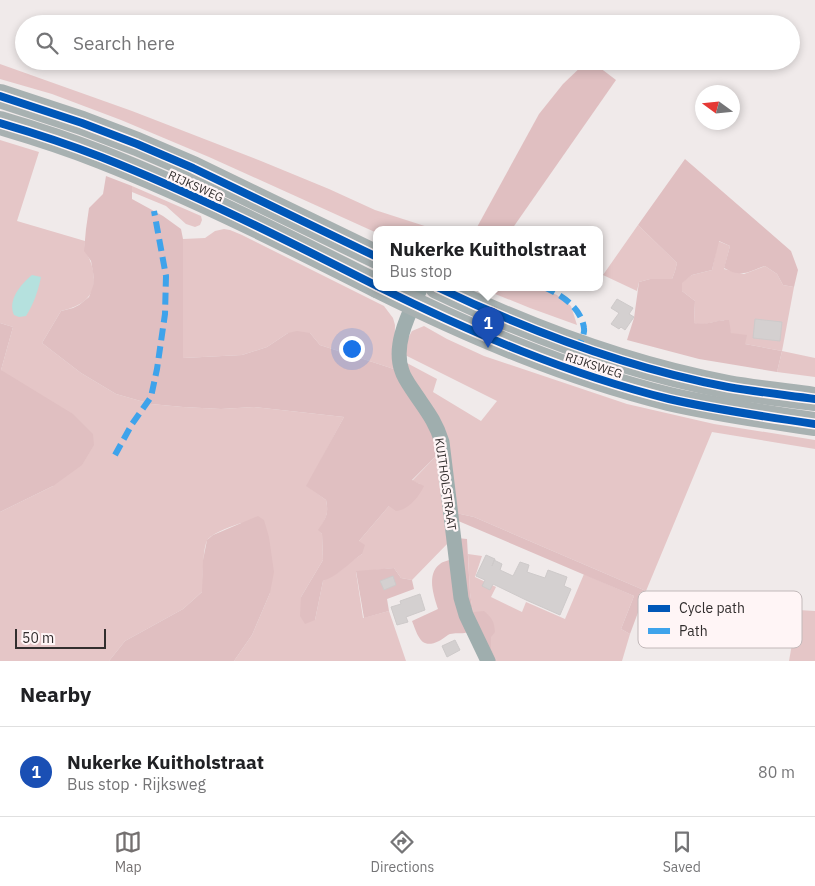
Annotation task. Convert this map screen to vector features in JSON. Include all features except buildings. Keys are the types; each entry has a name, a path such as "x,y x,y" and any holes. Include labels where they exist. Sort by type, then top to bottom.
{"highway":[{"name":"RIJKSWEG","path":"0,96 82,123 193,168 373,256"},
{"name":"RIJKSWEG","path":"0,123 100,156 171,186 373,284"},
{"name":"RIJKSWEG","path":"400,291 417,295 446,319 520,351 590,376 668,398 714,408 815,424"},
{"name":"RIJKSWEG","path":"446,291 536,331 642,366 728,387 815,399"}],"street":[{"name":"KUITHOLSTRAAT","path":"417,295 402,332 399,347 402,372 412,390 432,417 442,442 461,598 466,615 488,661"}],"shaded area":[{"path":"0,64 132,111 261,161 375,210 425,226 373,226 373,231 209,157 121,120 52,94 0,79"},
{"path":"578,70 603,70 616,80 514,226 478,226 539,114 563,84"},
{"path":"0,140 39,152 17,221 85,241 85,251 91,263 94,281 90,295 78,305 61,311 42,343 81,373 116,394 151,404 221,409 254,407 344,417 307,486 326,500 327,509 325,519 319,530 322,534 323,560 301,597 315,620 323,581 339,572 362,554 359,541 389,506 420,484 412,481 437,455 449,542 412,580 401,578 394,568 356,572 363,618 389,611 406,661 234,661 252,635 270,593 241,523 208,539 204,557 203,591 183,609 125,641 109,661 0,661 0,512 53,486 1,370 13,327 0,323"},
{"path":"685,159 791,251 798,270 794,287 783,285 777,274 765,266 740,273 724,268 730,246 719,241 712,270 692,275 682,283 682,291 695,301 694,323 703,324 729,320 731,333 747,335 745,344 782,351 777,372 699,359 627,340 634,318 639,282 650,279 672,279 675,271 677,263 638,225"},
{"path":"106,176 132,186 132,199 163,216 181,229 183,239 183,358 242,355 267,347 288,333 297,331 310,333 320,345 394,369 434,435 437,455 412,480 424,486 419,494 409,506 400,510 396,511 389,506 359,541 365,545 362,554 339,573 323,581 315,620 305,624 300,616 301,597 323,560 322,534 318,530 325,519 327,509 326,500 306,486 344,417 254,407 221,409 151,404 116,394 81,373 42,343 61,311 79,305 89,297 94,278 91,261 84,251 86,229 89,208 103,194"},
{"path":"132,186 201,216 200,225 195,227 186,224 166,206 132,192"},
{"path":"638,225 677,263 672,279 650,279 639,282 637,291 603,275"},
{"path":"224,229 242,235 384,306 393,318 395,325 394,369 320,345 310,333 288,333 267,347 242,355 183,358 183,239 205,238 215,231"},
{"path":"718,241 730,246 724,269 744,274 765,266 777,274 783,285 794,287 782,351 745,344 731,333 724,320 700,325 694,323 695,301 682,291 682,282 692,275 712,270"},
{"path":"488,291 548,291 557,295 571,306 577,325"},
{"path":"0,323 13,327 1,370 73,414 93,434 94,445 82,465 53,486 0,512"},
{"path":"424,326 484,356 627,404 714,424 815,440 815,449 712,432 646,591 474,517 456,513 405,362 437,379 433,392 481,421 497,401 405,355 406,342 412,331"},
{"path":"782,351 815,358 815,377 777,372"},
{"path":"456,513 474,517 646,591 638,591 638,612 630,634 621,629 634,596 456,520"},
{"path":"258,516 264,520 269,537 274,572 270,593 252,635 234,661 109,661 125,641 183,609 202,592 203,560 207,540 213,535"},
{"path":"457,538 467,539 473,612 484,611 492,620 495,632 491,637 491,649 497,661 492,661 469,613"},
{"path":"468,554 482,556 475,577 496,587 491,597 522,612 526,602 565,619 584,574 634,596 621,629 630,634 622,661 497,661 491,650 491,637 473,613"},
{"path":"451,559 470,631 450,634 433,643 424,643 416,632 412,621 438,609 432,585 433,573 441,563"},
{"path":"394,568 401,578 412,580 414,589 387,599 389,611 364,618 356,571"},
{"path":"802,610 815,611 815,661 789,661 791,648 802,648"}],"water":[{"path":"32,275 41,277 37,292 26,316 19,317 14,315 12,304 16,293"}],"marked path":[{"path":"115,455 132,424 151,397 157,369 165,314 166,276 154,211"},
{"path":"551,291 575,308 579,314 584,330 579,346"}],"cycle path":[{"path":"0,96 82,123 137,144 193,168 373,255"},
{"path":"0,123 89,152 171,186 373,284"},
{"path":"387,291 521,351 631,389 687,403 815,424"},
{"path":"446,291 543,333 653,370 728,387 815,399"}],"place":[{"name":"Nukerke Kuitholstraat","path":"488,348"}]}
